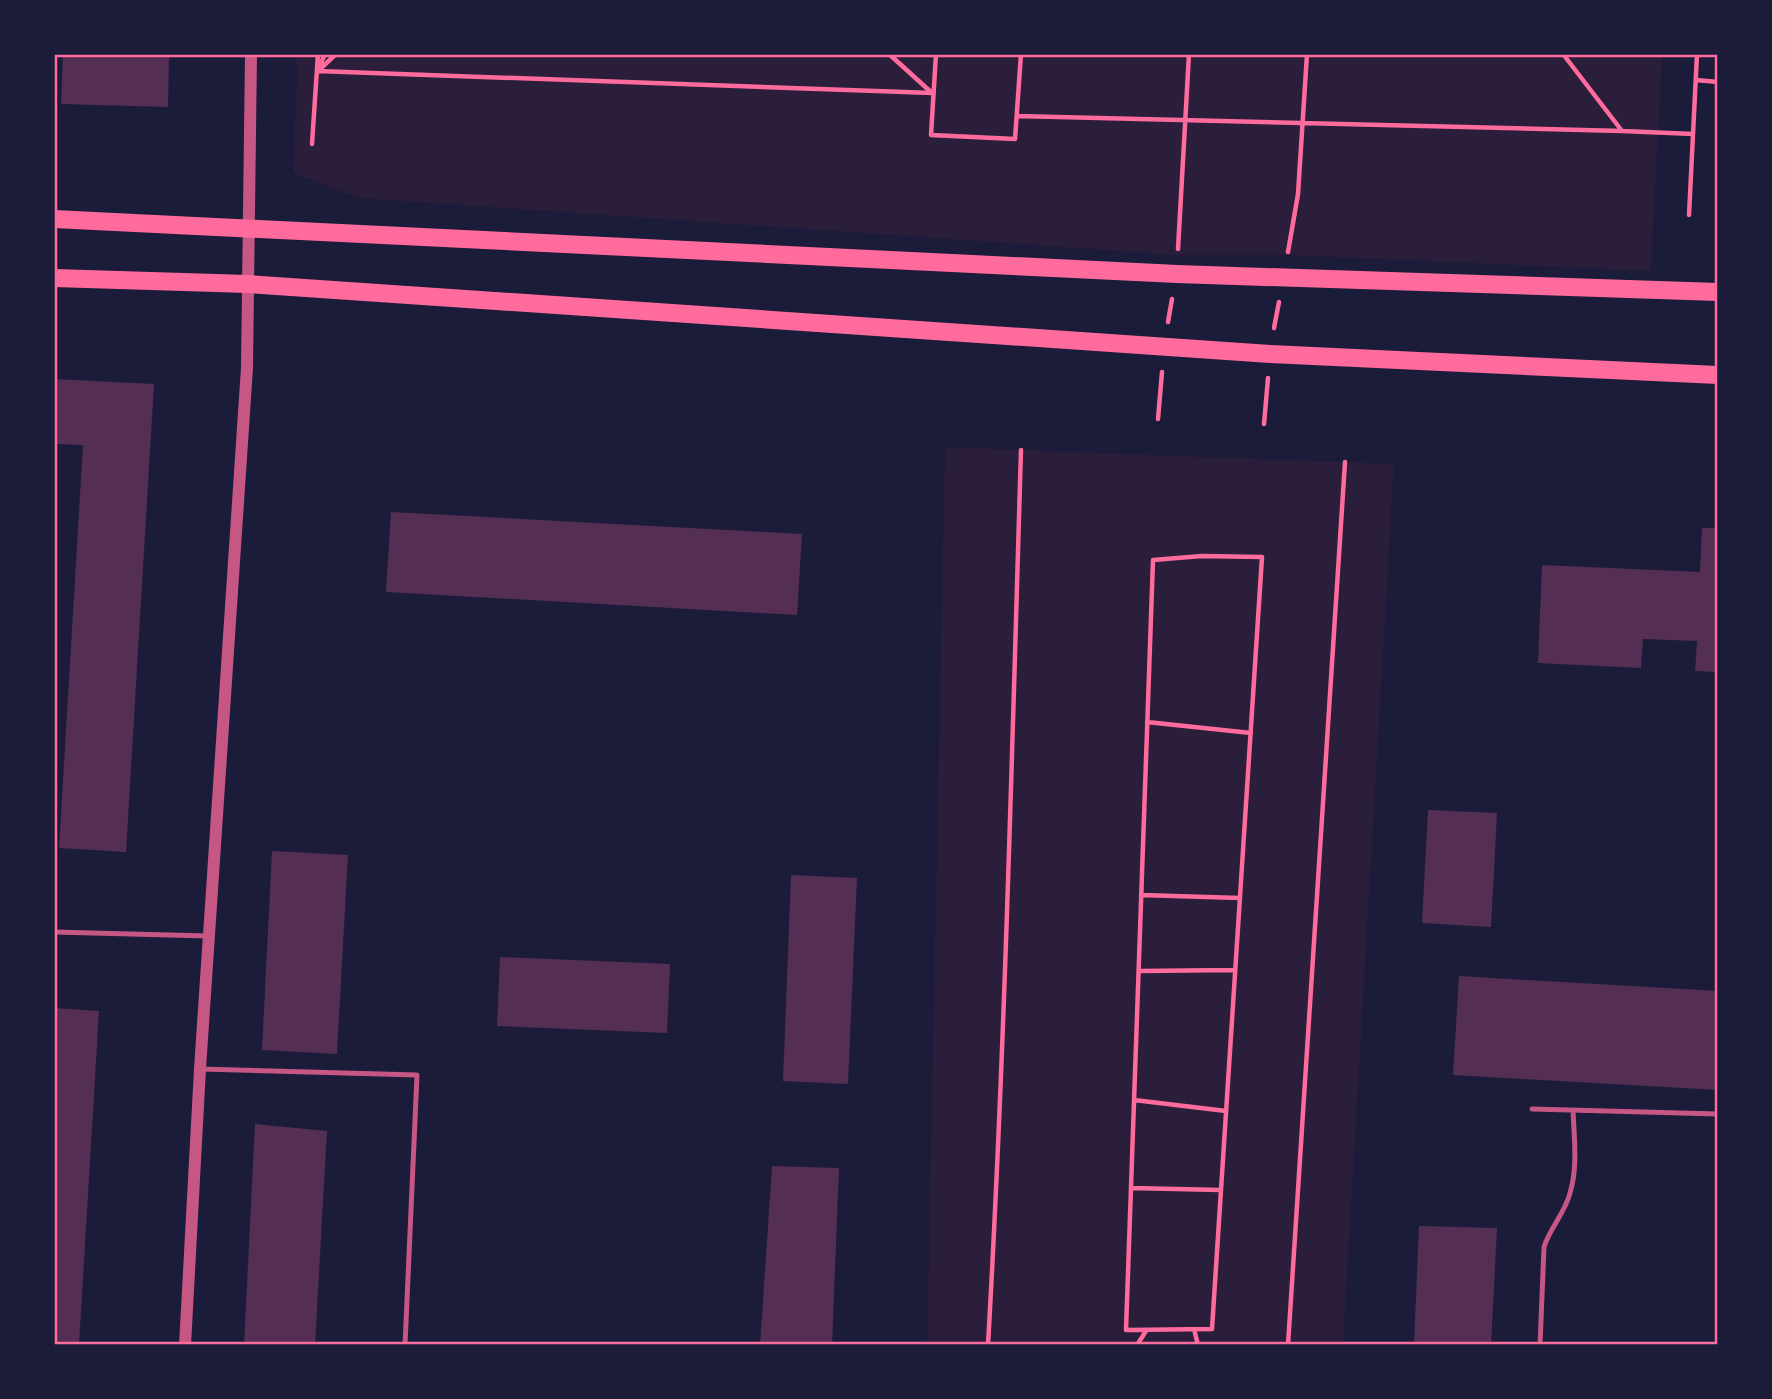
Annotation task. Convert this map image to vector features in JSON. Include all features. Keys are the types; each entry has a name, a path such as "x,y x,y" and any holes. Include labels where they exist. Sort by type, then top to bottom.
{"main road":[{"path":"54,219 1177,274 1718,292"},
{"path":"54,278 248,284 1270,354 1718,376"}],"street":[{"path":"185,1345 208,936 247,368 251,54"}],"lane":[{"path":"54,932 208,936"},
{"path":"200,1069 417,1075 405,1345"},
{"path":"1532,1110 1718,1114"},
{"path":"1540,1345 1544,1247 1570,1193 1574,1172 1573,1110"}],"path":[{"path":"312,144 318,54"},
{"path":"317,71 325,54"},
{"path":"317,71 336,54"},
{"path":"889,54 933,93"},
{"path":"936,54 931,135 1015,139 1021,54"},
{"path":"1158,419 1164,347 1177,274 1189,54"},
{"path":"1265,424 1270,354 1298,194 1307,54"},
{"path":"1563,54 1622,131"},
{"path":"1689,215 1698,54"},
{"path":"317,71 933,93"},
{"path":"1696,80 1718,82"},
{"path":"1017,116 1693,134"},
{"path":"988,1345 1007,938 1021,450"},
{"path":"1288,1345 1345,462"},
{"path":"1202,556 1262,557 1212,1329 1126,1330 1147,722 1153,560 1202,556"},
{"path":"1147,722 1251,733"},
{"path":"1141,895 1240,898"},
{"path":"1139,971 1235,970"},
{"path":"1134,1100 1226,1111"},
{"path":"1131,1188 1221,1190"},
{"path":"1194,1329 1198,1345"},
{"path":"1137,1345 1146,1330"}],"shaded area":[{"path":"296,54 1662,54 1651,271 1287,255 1178,255 359,198 293,173"},
{"path":"945,447 1394,464 1343,1345 927,1345"}],"building":[{"path":"63,54 169,54 168,107 61,104"},
{"path":"54,379 154,384 126,852 59,848 83,445 54,444"},
{"path":"391,512 802,534 797,615 386,592"},
{"path":"1702,528 1718,528 1718,672 1695,671 1697,641 1643,639 1641,668 1538,663 1542,565 1700,572"},
{"path":"1428,810 1497,813 1491,927 1422,923"},
{"path":"272,851 348,855 337,1054 262,1050"},
{"path":"791,875 857,878 848,1084 783,1081"},
{"path":"500,957 670,964 667,1033 497,1026"},
{"path":"1459,976 1718,991 1718,1090 1453,1075"},
{"path":"54,1008 99,1011 79,1345 54,1345"},
{"path":"255,1124 327,1131 315,1345 244,1345"},
{"path":"772,1166 839,1168 832,1345 760,1345"},
{"path":"1419,1226 1497,1228 1491,1345 1414,1345"}]}
